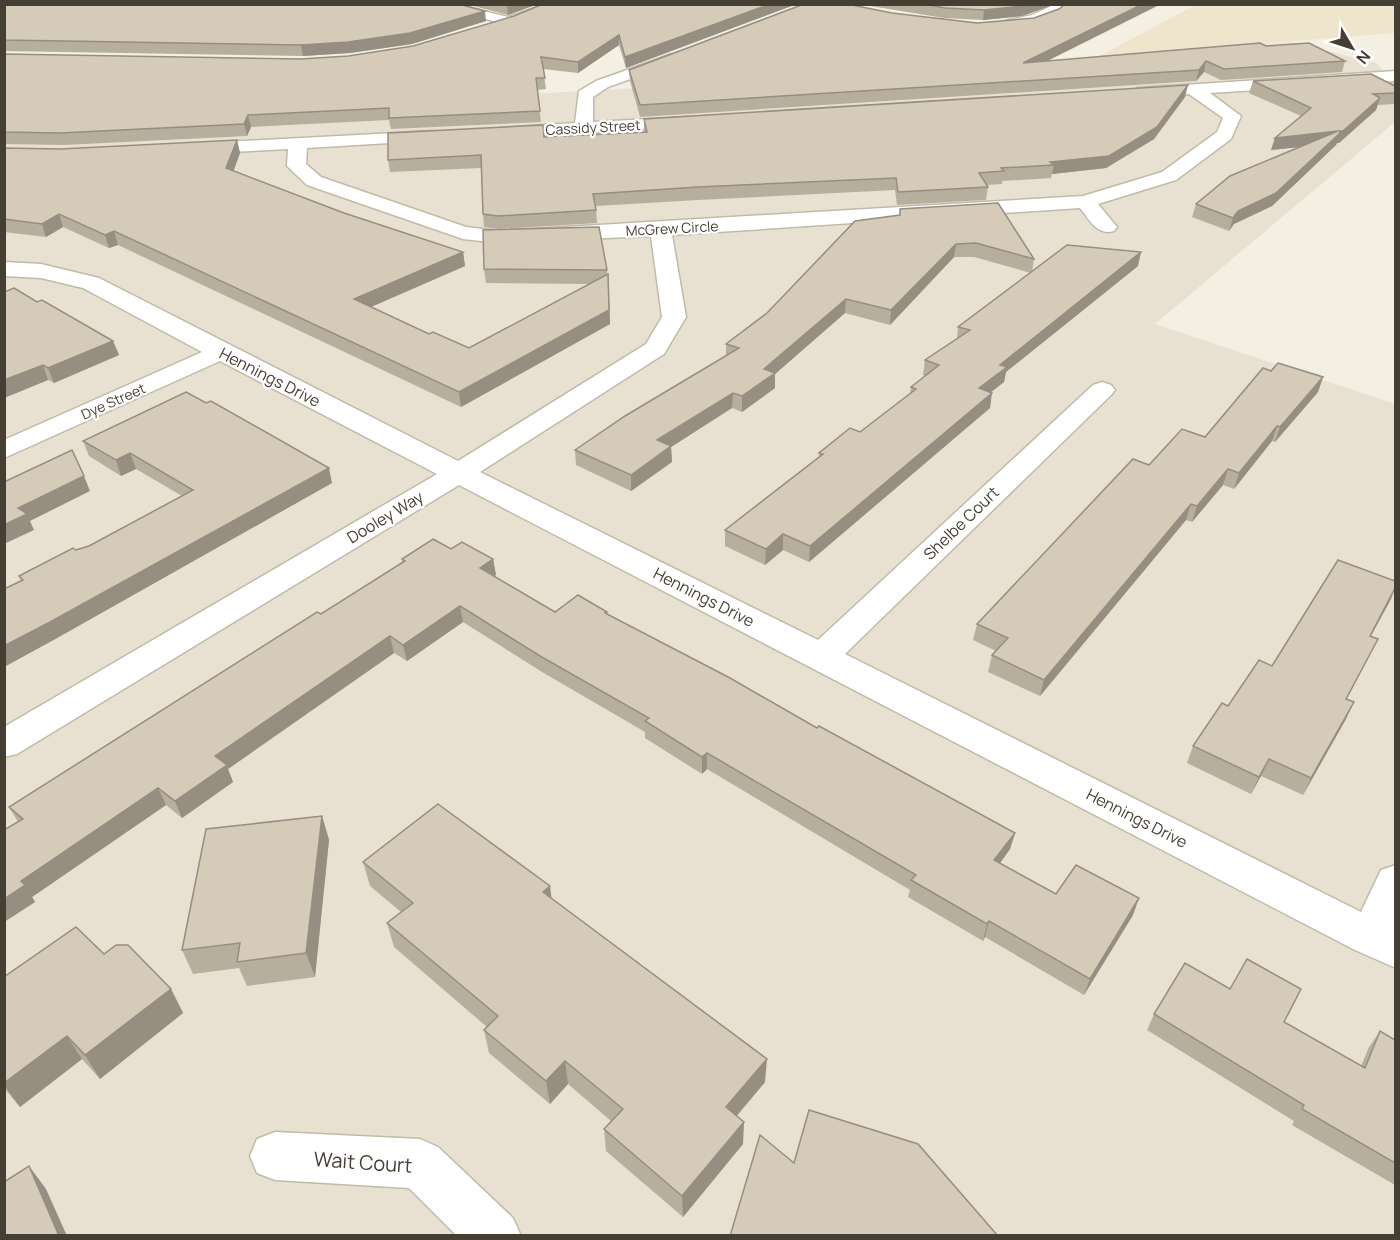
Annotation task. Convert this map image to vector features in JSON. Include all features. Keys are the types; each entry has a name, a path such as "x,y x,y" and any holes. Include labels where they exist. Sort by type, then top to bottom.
{"street":[{"path":"434,4 509,21"},
{"path":"478,31 563,4"},
{"path":"998,25 1036,20 1067,4"},
{"path":"584,128 585,95 602,84 684,54"},
{"path":"1122,93 1395,76"},
{"name":"McGrew Circle","path":"298,143 296,166 314,181 463,232 499,237 662,229 1085,202 1169,176 1225,135 1232,116 1193,89"},
{"name":"Cassidy Street","path":"477,134 703,121"},
{"path":"181,148 453,135"},
{"path":"1085,202 1107,227"},
{"name":"Dooley Way","path":"4,744 460,472 655,349 674,317 662,229"},
{"name":"Hennings Drive","path":"4,269 41,271 91,283 221,352 1383,943"},
{"name":"Dye Street","path":"4,450 221,352"},
{"name":"Shelbe Court","path":"821,657 1102,390"},
{"path":"1383,943 1395,882"},
{"name":"Wait Court","path":"275,1156 420,1164 495,1236"}],"shaded area":[{"path":"1195,5 1395,5 1395,33 1098,57"},
{"path":"1291,42 1376,63 1395,83 1395,122 1155,324 1395,404 1395,1235 5,1236 5,108 377,102 1002,69"}],"building":[{"path":"4,4 458,4 485,11 410,33 348,42 301,45 4,40"},
{"path":"543,4 770,4 625,57 619,35 578,62 541,57 545,78 536,78 540,111 389,118 389,108 248,115 244,124 60,133 4,132 4,54 301,59 348,56 413,46 514,16"},
{"path":"804,4 847,4 892,13 977,23 1034,18 1059,9 1065,4 1143,4 1023,63 1260,43 1266,46 1309,43 1345,61 1224,69 1206,61 1199,70 640,105 629,70"},
{"path":"924,4 1029,4 984,10 945,8"},
{"path":"1371,74 1395,86 1395,93 1373,94 1380,98 1343,131 1339,131 1340,133 1276,193 1238,211 1233,218 1196,204 1230,176 1338,131 1275,138 1311,108 1253,81"},
{"path":"1188,85 1157,127 1109,156 1050,162 1054,165 1001,168 1004,171 979,173 988,187 898,192 896,178 698,187 593,194 596,210 498,216 483,214 481,155 388,160 388,133 543,125 544,137 647,132 644,119"},
{"path":"237,140 226,168 344,213 463,252 354,299 429,334 433,332 469,348 608,274 609,310 459,392 114,231 105,235 59,214 42,224 4,219 4,148 60,149"},
{"path":"998,203 1034,259 976,243 956,244 891,310 846,299 764,369 775,373 742,396 733,393 657,440 671,446 631,475 575,450 625,416 739,348 726,344 767,313 855,221 900,215 900,209"},
{"path":"599,227 607,270 484,269 483,230"},
{"path":"1067,245 1141,252 1000,365 1007,367 979,388 992,393 810,546 783,534 766,549 725,530 823,454 819,453 850,428 860,432 916,389 911,387 939,365 925,360 970,330 958,327"},
{"path":"14,288 37,302 42,300 113,341 48,368 43,365 4,380 4,292"},
{"path":"1278,363 1323,377 1280,427 1277,426 1239,473 1228,469 1197,506 1191,504 1044,680 992,655 1008,638 977,624 1133,459 1149,465 1182,429 1205,437 1263,368 1271,371"},
{"path":"186,392 206,403 211,401 329,468 4,646 4,589 23,580 19,576 73,548 76,550 89,546 193,490 130,453 116,460 83,441"},
{"path":"72,450 84,476 18,508 27,514 4,525 4,482"},
{"path":"433,539 451,549 462,542 493,559 480,568 555,612 578,595 607,612 605,613 730,678 817,728 819,726 1015,833 994,860 1056,894 1076,865 1139,898 1090,979 989,921 987,924 911,880 916,875 707,753 702,757 645,721 649,718 540,656 460,606 403,645 390,636 215,756 227,765 175,801 158,788 21,881 25,885 4,899 4,830 23,819 9,807 317,612 321,614 405,561 402,559"},
{"path":"1338,560 1395,581 1395,588 1370,636 1378,639 1346,699 1354,702 1311,778 1269,759 1259,777 1193,746 1222,703 1228,706 1259,660 1272,666"},
{"path":"438,804 550,886 543,892 767,1059 726,1107 744,1122 682,1196 604,1129 623,1109 565,1061 546,1081 484,1030 498,1016 387,923 413,903 363,862"},
{"path":"322,816 306,953 237,962 240,943 182,950 206,829"},
{"path":"76,927 104,954 116,945 128,945 171,989 85,1055 67,1036 4,1083 4,977"},
{"path":"1247,959 1301,989 1284,1022 1365,1068 1380,1031 1395,1040 1395,1163 1302,1109 1304,1105 1154,1014 1185,963 1230,989"},
{"path":"809,1110 918,1144 998,1236 730,1236 760,1135 794,1163"},
{"path":"29,1166 59,1236 4,1236 4,1182"}]}
